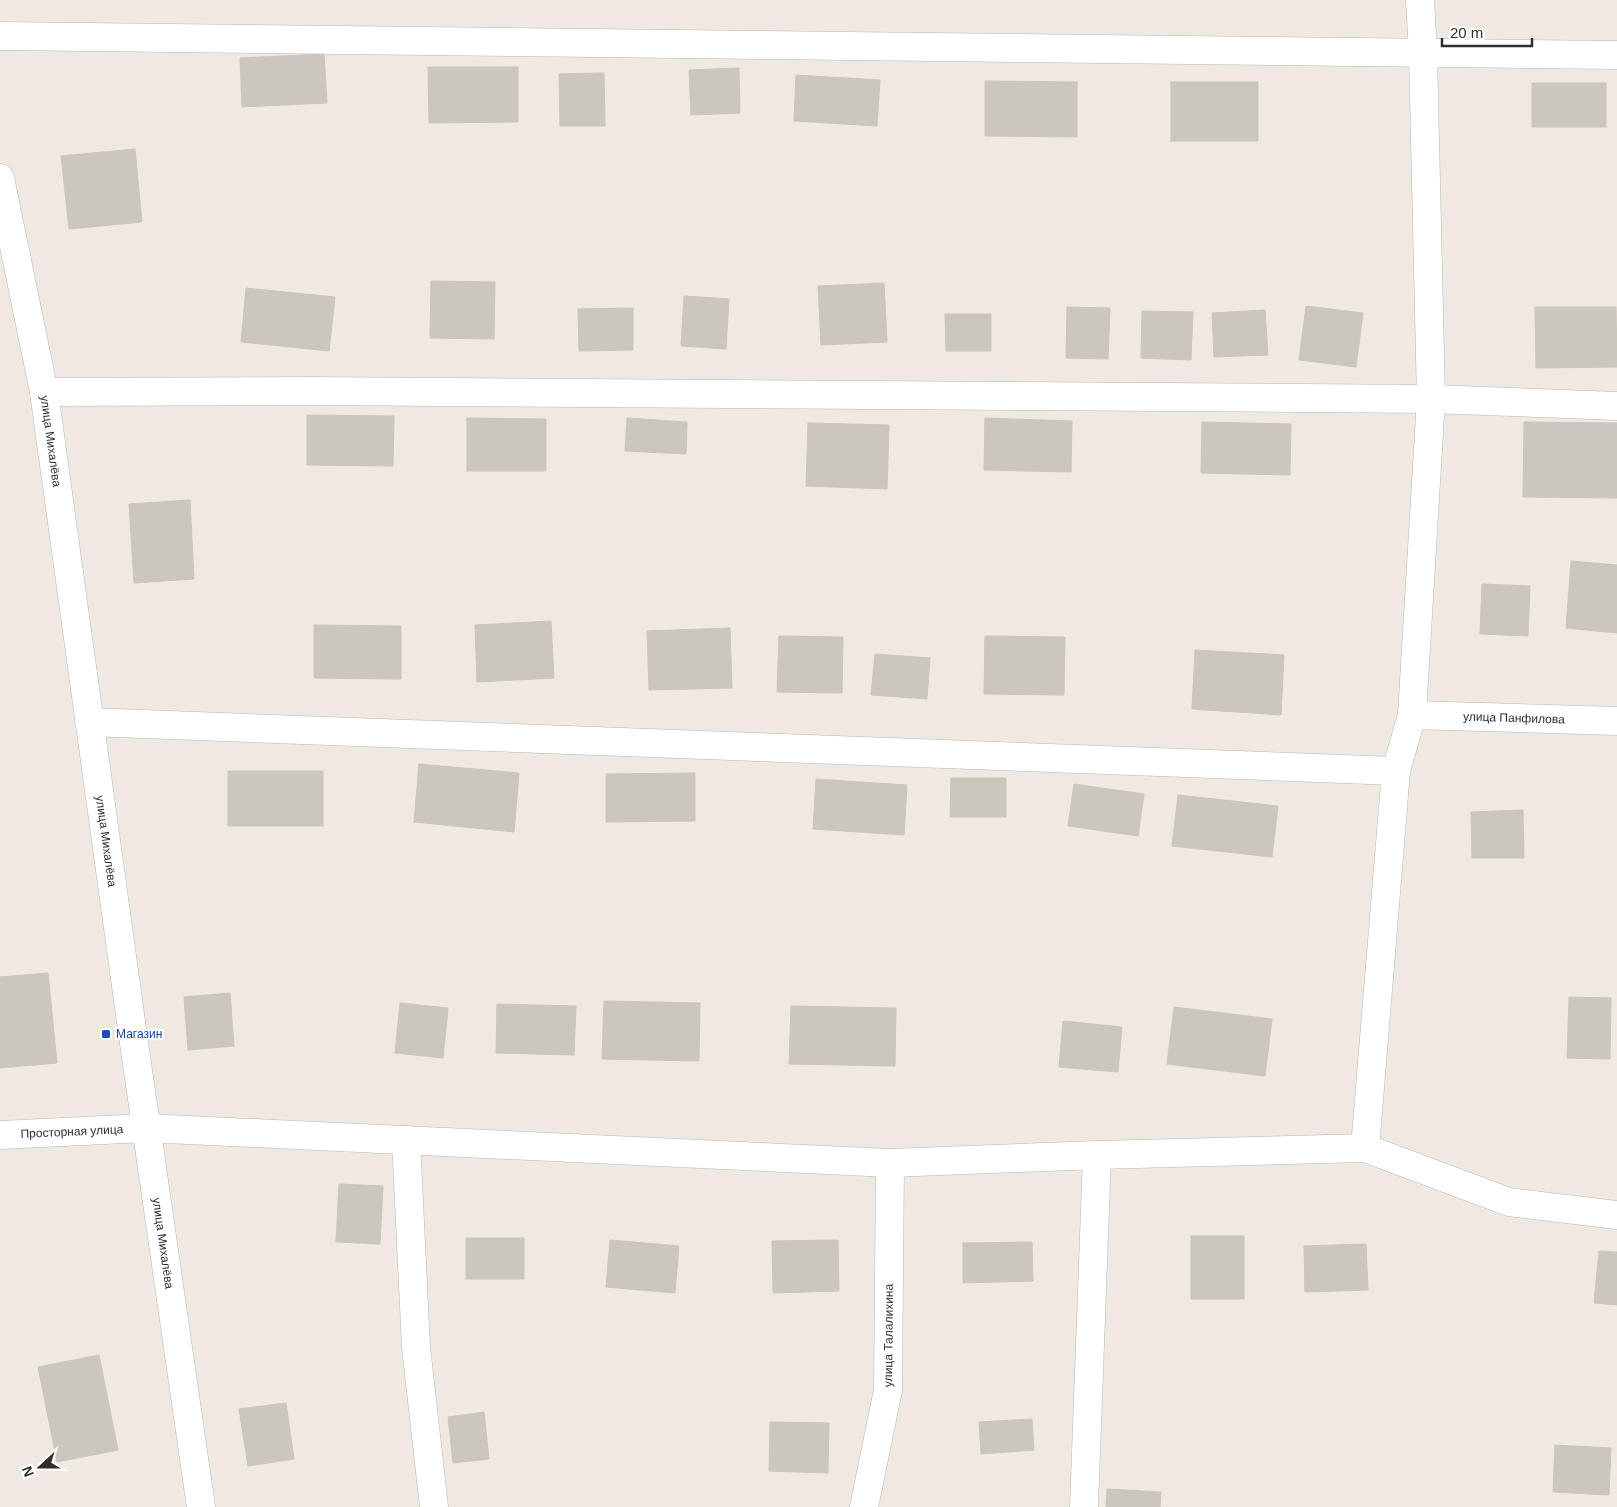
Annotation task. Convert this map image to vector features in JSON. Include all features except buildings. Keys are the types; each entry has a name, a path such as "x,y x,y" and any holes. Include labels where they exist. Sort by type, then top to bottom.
{"street":[{"path":"1420,0 1423,52 1431,399 1412,715 1396,771 1364,1148 1509,1202 1617,1215"},
{"path":"0,36 1617,55"},
{"name":"улица Михалёва","path":"0,178 44,392 200,1507"},
{"path":"44,392 313,391 1431,399 1617,406"},
{"name":"улица Панфилова","path":"1412,715 1617,721"},
{"path":"89,722 1396,771"},
{"name":"Просторная улица","path":"0,1135 146,1128 890,1162 1364,1148"},
{"path":"406,1140 416,1347 434,1507"},
{"path":"1084,1507 1097,1155"},
{"name":"улица Талалихина","path":"864,1507 888,1390 890,1162"}],"place":[{"name":"Магазин","path":"106,1034"}]}
